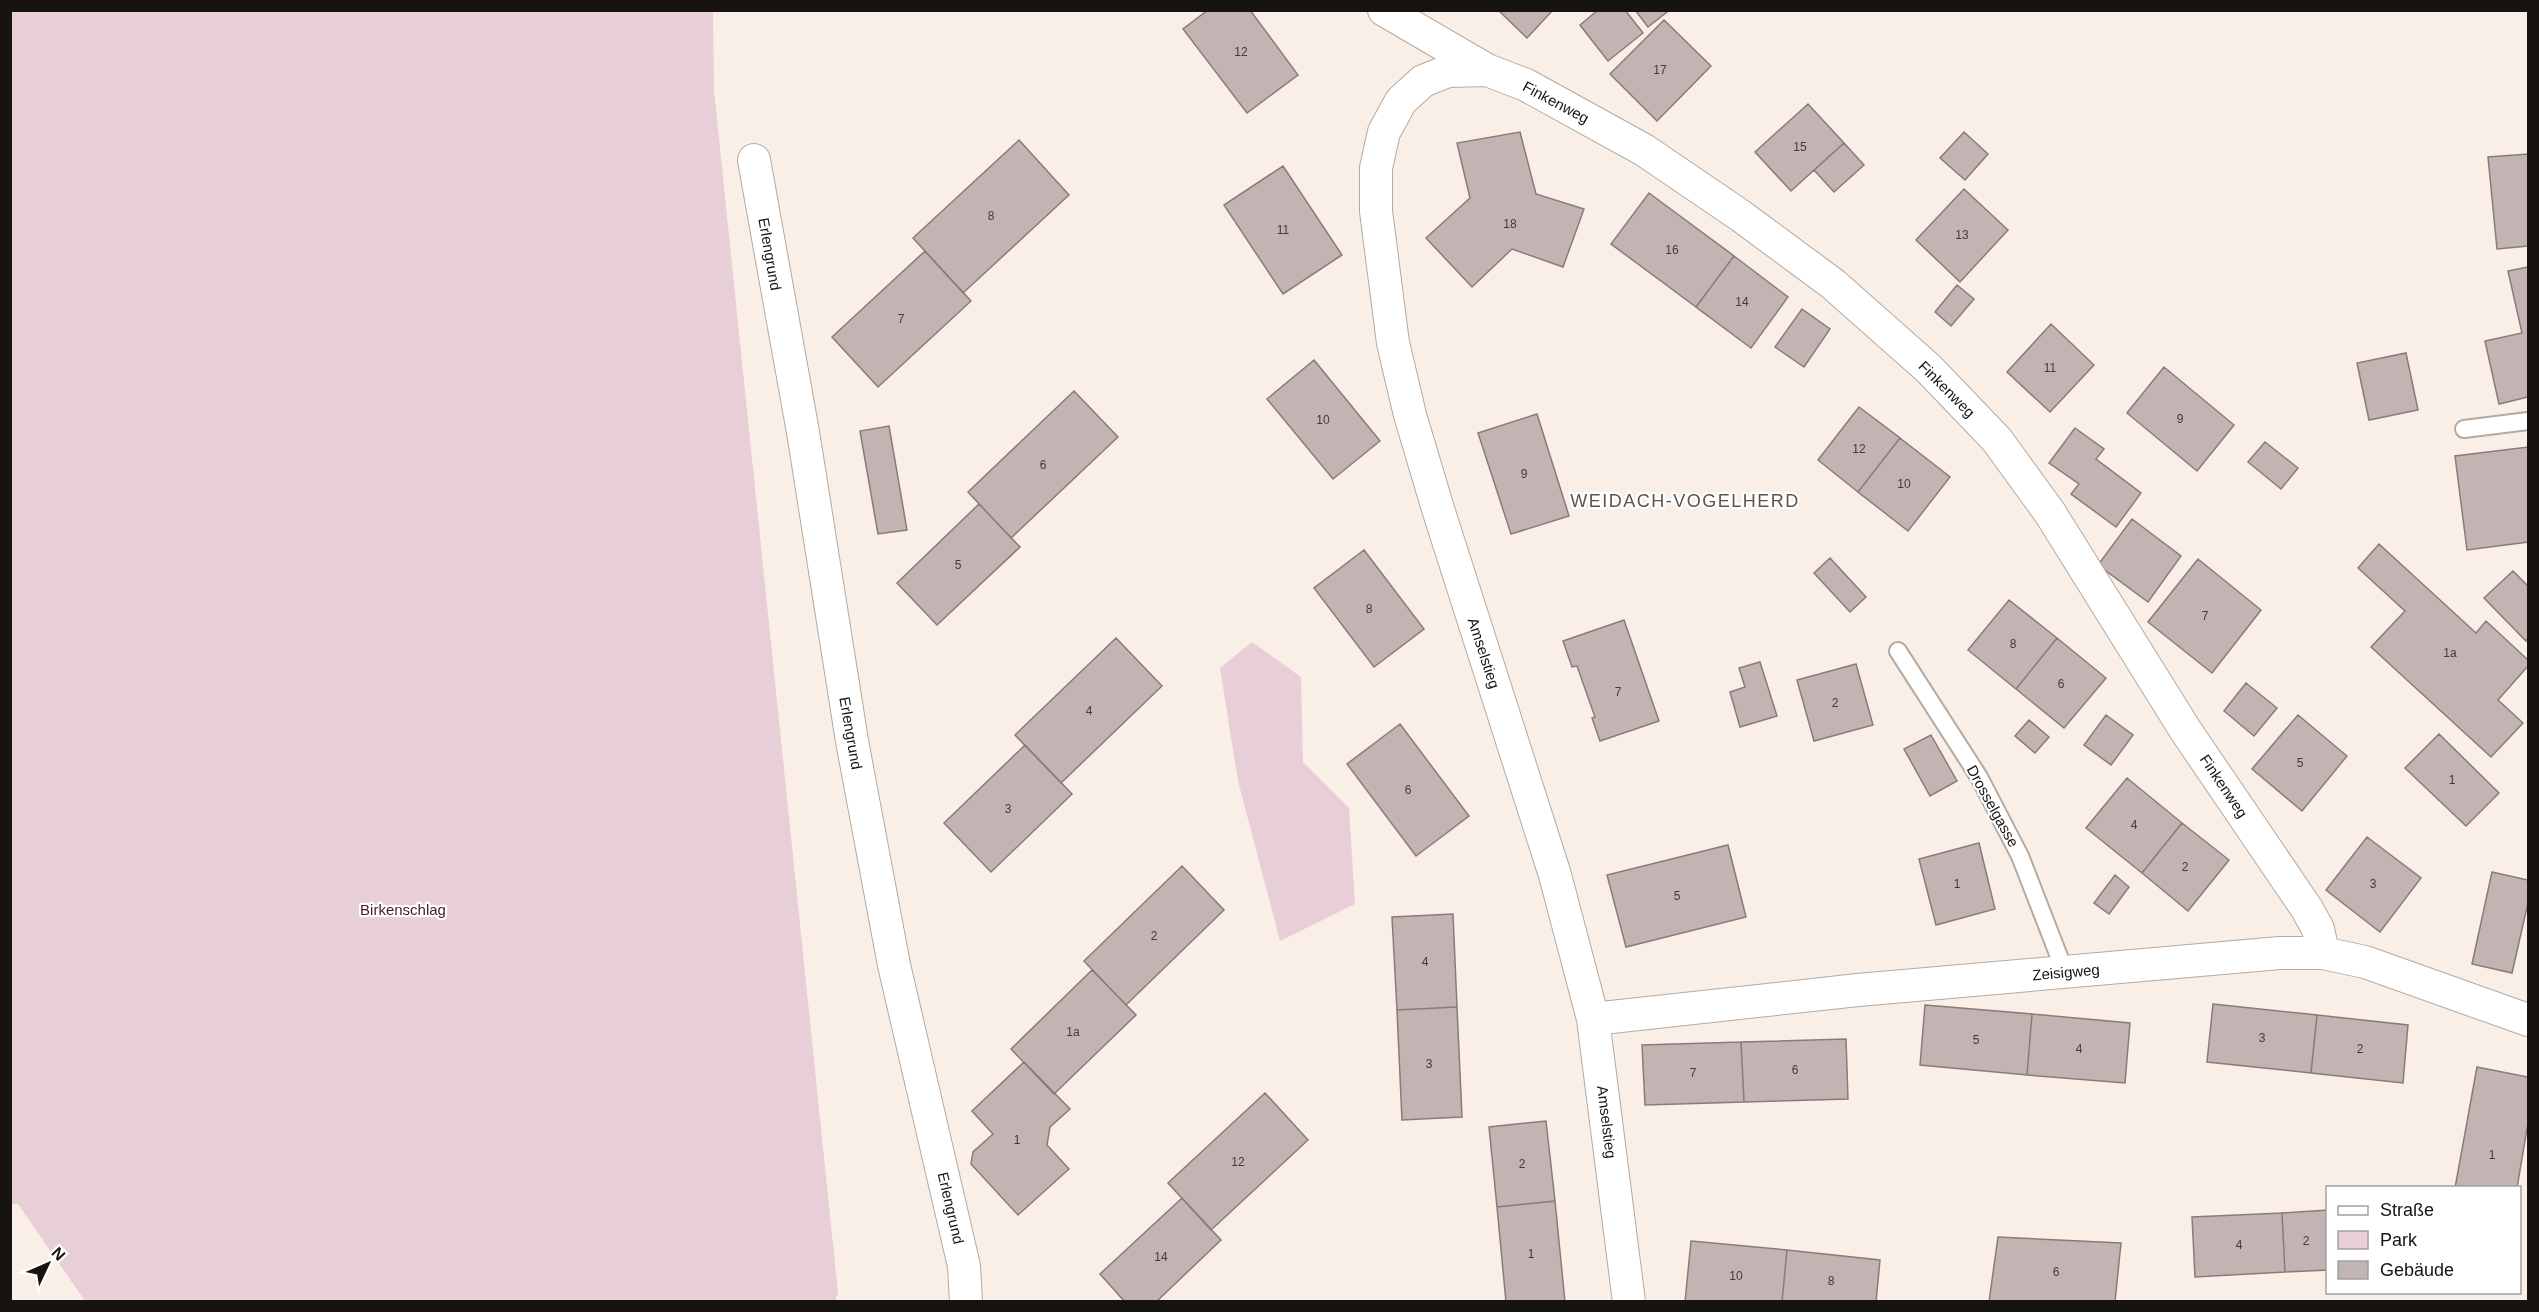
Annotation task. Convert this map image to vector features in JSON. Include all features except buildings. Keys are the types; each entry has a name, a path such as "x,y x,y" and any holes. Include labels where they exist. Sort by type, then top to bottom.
{"street":[{"name":"Finkenweg","path":"1384,10 1488,70 1526,85 1644,150 1833,284 1929,369 1997,440 2050,513 2186,731 2307,909 2318,929 2323,953"},
{"name":"Amselstieg","path":"1488,70 1448,71 1423,81 1401,101 1384,132 1376,168 1376,212 1394,343 1410,415 1555,875 1593,1019 1629,1302"},
{"name":"Erlengrund","path":"754,160 802,432 852,741 894,965 964,1266 966,1302"},
{"name":"Zeisigweg","path":"1593,1019 1858,990 2280,953 2323,953 2365,962 2529,1020"}],"lane":[{"path":"2464,429 2529,421"},
{"name":"Drosselgasse","path":"1898,651 1978,777 2020,856 2065,972"}],"green space":[{"name":"Birkenschlag","path":"11,10 713,11 714,90 838,1293 835,1301 85,1301 18,1204 11,1204"},
{"path":"1252,642 1301,677 1303,762 1349,808 1355,904 1280,941 1238,781 1220,668"}],"district":[{"name":"WEIDACH-VOGELHERD","path":"1685,501"}]}
